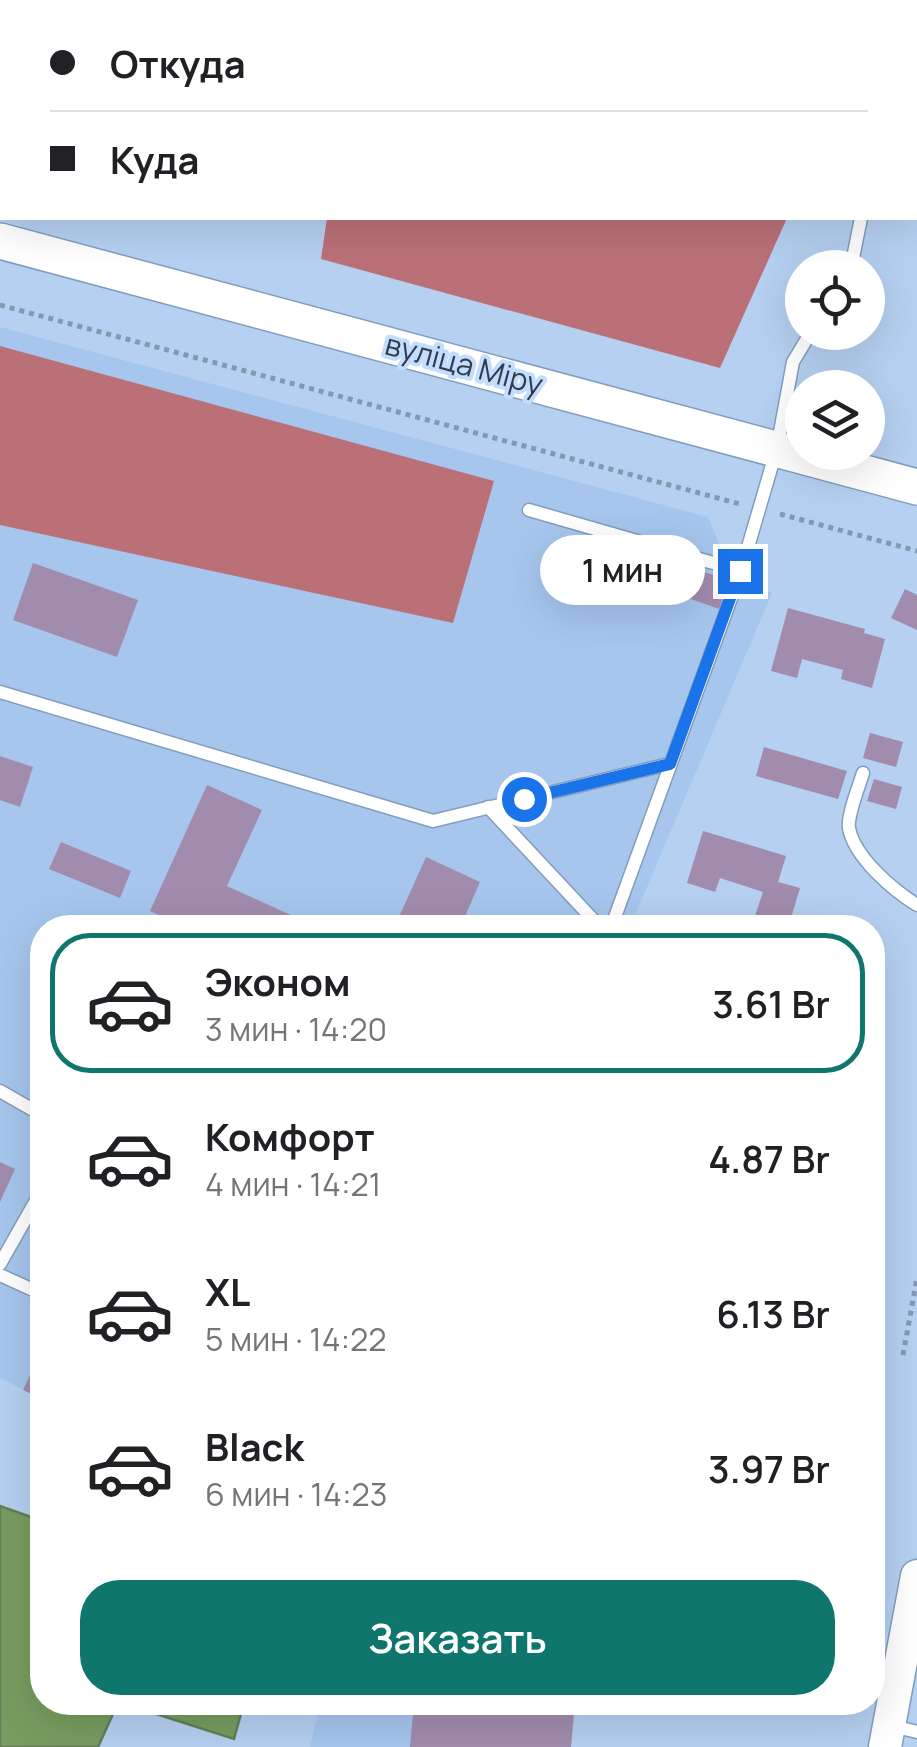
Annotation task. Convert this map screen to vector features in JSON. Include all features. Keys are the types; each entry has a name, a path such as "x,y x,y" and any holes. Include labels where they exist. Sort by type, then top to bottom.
{"main road":[{"name":"вуліца Міру","path":"6,242 917,487"}],"street":[{"path":"897,1735 917,1576"}],"lane":[{"path":"855,250 861,220"},
{"path":"616,915 740,571 777,448 792,362 799,350"},
{"path":"529,510 740,571"},
{"path":"0,692 433,820 670,764"},
{"path":"862,773 848,826 876,872 917,905"},
{"path":"488,808 589,915"},
{"path":"0,1091 30,1107"},
{"path":"0,1264 30,1211"},
{"path":"0,1275 30,1289"}],"path":[{"path":"0,305 917,551"},
{"path":"903,1355 917,1278"}],"shaded area":[{"path":"327,220 786,220 720,368 321,259"},
{"path":"0,327 708,517 732,575 772,593 635,915 30,915 30,1393 0,1378"},
{"path":"0,346 494,481 453,623 0,525"},
{"path":"0,1506 30,1517 30,1715 113,1715 98,1747 0,1747"},
{"path":"159,1715 240,1715 234,1739"},
{"path":"317,1715 574,1715 571,1747 310,1747"}],"building":[{"path":"33,563 138,600 117,657 13,620"},
{"path":"698,570 729,580 719,609 688,598"},
{"path":"905,589 917,595 917,630 891,618"},
{"path":"788,608 865,629 864,633 885,639 872,688 841,679 843,670 802,659 797,678 771,671"},
{"path":"870,733 903,742 896,767 863,758"},
{"path":"764,747 847,771 838,799 756,776"},
{"path":"0,756 33,767 20,807 0,800"},
{"path":"874,779 902,787 896,809 867,801"},
{"path":"207,785 262,810 227,886 291,915 158,915 150,911"},
{"path":"703,831 786,856 778,882 800,888 792,915 755,915 763,892 720,878 715,892 687,883"},
{"path":"61,842 131,871 120,898 49,869"},
{"path":"426,857 480,882 466,915 400,915"},
{"path":"0,1162 15,1169 0,1202"},
{"path":"30,1375 30,1393 23,1390"},
{"path":"413,1715 574,1715 571,1747 410,1747"}],"route":[{"path":"524,799 670,764 740,571"}]}
